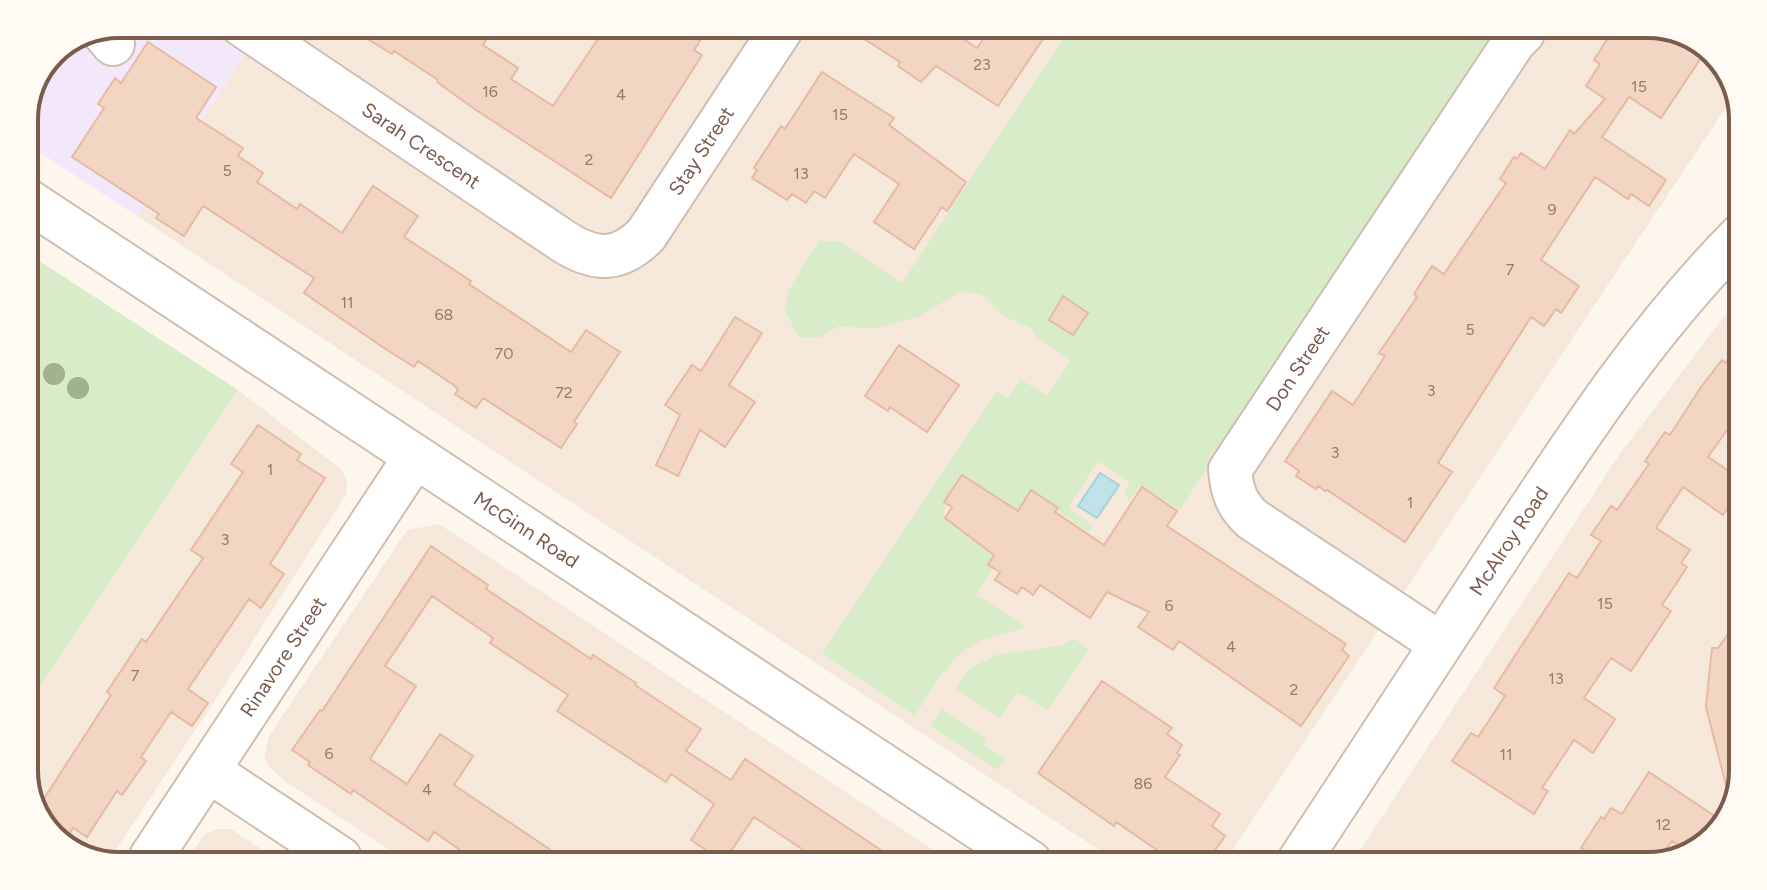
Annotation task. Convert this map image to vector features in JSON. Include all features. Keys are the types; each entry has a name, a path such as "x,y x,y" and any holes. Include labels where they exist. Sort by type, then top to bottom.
{"street":[{"name":"Sarah Crescent","path":"261,38 563,241 590,255 605,257"},
{"name":"Stay Street","path":"605,257 634,247 646,235 775,38"},
{"name":"Don Street","path":"1441,644 1252,519 1240,507 1233,493 1230,470 1518,38"},
{"name":"McGinn Road","path":"38,207 1015,852"},
{"name":"McAlroy Road","path":"1305,852 1636,354 1703,273 1729,247"},
{"name":"Rinavore Street","path":"154,852 415,457"},
{"path":"209,771 331,852"}],"shaded area":[{"path":"119,38 223,38 246,53 137,216 38,151 38,114 46,83 66,58 88,44"},
{"path":"223,38 1648,38 1674,42 1701,58 1721,83 1727,105 1231,852 1102,852 137,216 246,53"},
{"path":"1729,310 1729,771 1721,807 1697,835 1679,846 1658,851 1359,852 1621,452"},
{"path":"238,390 341,469 347,481 346,495 115,851 83,844 58,824 46,807 38,776 38,690"},
{"path":"439,524 937,852 393,852 286,782 264,758 269,736 407,530"},
{"path":"217,829 231,829 266,852 192,852 205,834"}],"green space":[{"path":"1064,38 1495,38 1219,449 1213,450 1207,462 1210,464 1180,510 1140,485 1129,501 1124,492 1130,483 1098,461 1068,508 1093,525 1088,532 1031,491 1018,511 962,475 943,513 945,518 968,533 967,537 994,555 988,565 993,568 976,595 1025,625 1022,629 980,641 959,655 915,716 822,654 997,391 1009,398 1020,379 1047,396 1071,361 1038,339 1032,328 1003,316 981,294 959,292 921,316 874,329 839,326 820,338 798,337 785,310 788,291 819,241 839,241 902,283","holes":["1063,296 1088,314 1073,335 1049,320"]},
{"path":"38,260 238,390 38,690"},
{"path":"1071,640 1089,649 1047,711 1018,692 1000,718 955,689 969,669 996,655 1062,645"},
{"path":"942,709 987,738 983,744 1006,759 998,770 930,726"}],"water":[{"path":"1100,473 1119,485 1097,518 1078,506"}],"building":[{"path":"366,38 487,38 483,45 518,68 511,79 553,106 599,38 695,38 700,41 694,50 702,55 611,198 476,110 394,51 392,54"},
{"path":"863,38 962,38 977,48 984,38 1043,39 998,106 936,66 921,82 898,66 900,62"},
{"path":"1608,38 1648,38 1674,42 1701,58 1661,118 1629,97 1602,137 1666,180 1649,206 1631,194 1628,199 1595,177 1541,260 1579,286 1561,313 1556,309 1544,326 1531,317 1438,463 1452,472 1405,542 1327,490 1318,486 1316,489 1296,476 1299,471 1285,461 1332,391 1353,405 1385,356 1379,353 1417,297 1414,294 1432,266 1444,274 1506,183 1500,179 1514,157 1517,159 1521,153 1545,169 1570,130 1574,134 1605,99 1586,86 1600,64 1594,60"},
{"path":"148,42 216,87 196,118 243,148 238,156 263,173 257,182 297,209 300,204 342,233 373,186 418,216 404,237 471,281 469,284 571,352 586,330 620,352 574,422 577,424 561,448 483,398 476,408 455,394 458,390 455,386 418,361 414,367 384,348 304,293 314,278 203,206 184,236 156,218 159,214 72,157 104,108 98,104 115,78 121,83"},
{"path":"822,72 894,118 889,125 966,182 947,211 942,207 914,249 874,222 899,184 854,154 825,198 814,191 806,203 792,194 787,200 752,178 757,170 754,168 781,126 785,129"},
{"path":"1063,296 1088,313 1073,335 1049,320"},
{"path":"735,317 762,333 729,385 755,402 725,447 700,430 678,476 656,465 680,415 665,405 692,365 701,371"},
{"path":"899,345 959,385 927,432 890,407 888,411 865,396"},
{"path":"1729,358 1729,427 1708,457 1729,471 1729,507 1723,515 1683,487 1656,528 1690,550 1681,563 1687,567 1662,605 1671,611 1631,671 1611,658 1584,698 1615,719 1593,753 1574,740 1542,788 1548,791 1534,814 1452,761 1471,733 1478,737 1505,696 1494,688 1569,573 1577,578 1601,541 1591,535 1611,506 1617,510 1649,464 1645,461 1665,432 1670,435 1701,387 1722,360 1725,363"},
{"path":"258,425 301,454 297,460 325,478 270,564 284,574 261,608 249,599 188,689 208,703 192,726 171,712 141,757 146,761 122,795 117,791 87,837 73,828 69,834 58,824 43,800 111,695 107,692 142,639 146,642 203,558 191,550 243,472 231,464"},
{"path":"962,475 1018,511 1031,490 1058,508 1055,512 1104,545 1142,487 1177,511 1167,526 1346,644 1342,650 1349,656 1301,726 1179,641 1173,650 1138,627 1149,612 1107,592 1090,618 1040,585 1033,595 1022,587 1017,594 995,580 1000,572 988,565 994,555 945,518 952,507 944,502"},
{"path":"431,546 488,585 486,589 591,659 593,655 636,683 701,729 686,751 731,780 745,759 884,852 806,852 754,817 730,852 709,852 691,840 714,804 671,774 666,782 557,711 568,695 490,643 493,638 432,596 385,666 416,686 370,759 407,784 440,734 473,756 454,785 554,852 463,852 434,832 428,841 353,790 351,794 308,765 310,762 292,750 322,711"},
{"path":"1729,633 1729,771 1726,785 1706,707 1712,648 1718,648"},
{"path":"1102,681 1172,728 1167,734 1182,745 1177,753 1180,755 1165,777 1220,814 1212,826 1225,836 1214,852 1160,852 1116,822 1114,826 1038,773"},
{"path":"1649,772 1715,816 1697,835 1679,846 1672,841 1666,850 1587,852 1581,848 1601,817 1604,819 1611,808 1622,814"}]}
